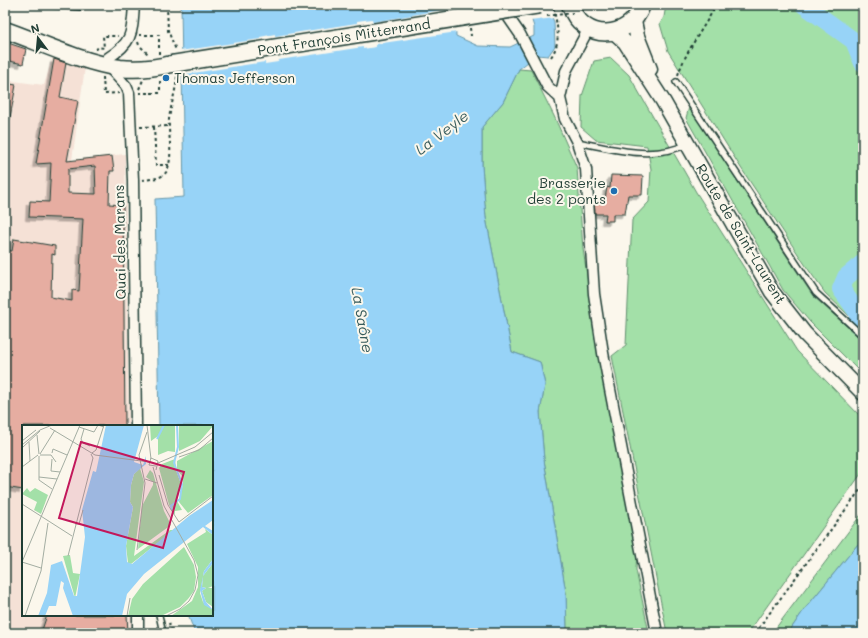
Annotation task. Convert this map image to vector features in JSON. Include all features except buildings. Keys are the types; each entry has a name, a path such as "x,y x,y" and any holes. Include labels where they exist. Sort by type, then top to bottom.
{"main road":[{"name":"Pont François Mitterrand","path":"107,61 138,69 540,5"},
{"path":"570,5 573,13 580,22 588,28 601,32 614,32 626,27 634,20 642,5"},
{"name":"Route de Saint-Laurent","path":"634,20 637,36 663,101"},
{"path":"5,22 107,61"},
{"path":"5,30 107,61"},
{"name":"Route de Saint-Laurent","path":"614,32 625,42 663,101 772,292 804,334 863,393"}],"street":[{"path":"107,61 127,44 130,35 134,5"},
{"path":"500,5 520,34 547,86 560,98"},
{"path":"588,28 566,71 560,98 565,119 577,142 586,169 594,294 603,353 657,633"},
{"name":"Quai des Marans","path":"107,61 126,86 129,93 136,425"},
{"path":"138,616 138,633"}],"lane":[{"path":"53,5 80,7"},
{"path":"676,82 816,293 863,336"},
{"path":"577,142 645,154 676,150 688,144"},
{"path":"159,616 163,633"}],"path":[{"path":"138,93 160,93 169,63 166,5"},
{"path":"550,57 557,48 558,28 553,5"},
{"path":"676,82 682,60 697,40 716,5"},
{"path":"138,180 154,179 163,175 169,165 169,126 176,88 159,35 137,35 139,45 146,53 153,56"},
{"path":"154,126 156,165 169,165"},
{"path":"130,128 169,126"},
{"path":"755,633 863,486"}],"shaded area":[{"path":"53,56 85,67 72,160 125,154 129,425 22,425 22,616 132,616 132,633 5,633 5,80 44,85"}],"green space":[{"path":"666,5 797,5 848,45 863,79 863,329 825,293 808,269 741,168 668,51 660,24 664,17"},
{"path":"815,5 863,5 863,47 858,36"},
{"path":"611,58 629,75 696,192 797,351 863,419 863,471 748,633 667,633 612,356 626,345 632,220 649,202 651,169 647,146 596,140 581,127 582,96 594,61"},
{"path":"519,69 531,70 554,116 577,168 583,249 601,369 637,548 636,570 649,633 567,633 566,593 544,460 540,412 545,385 540,362 512,352 486,218 482,166 482,127 503,102"},
{"path":"689,107 813,296 863,341 863,375 810,322 783,290 686,118"},
{"path":"863,512 863,538 804,610 788,633 772,633"}],"water":[{"name":"La Saône","path":"181,5 455,5 456,36 478,46 510,47 534,36 534,27 527,5 547,5 554,22 555,46 548,56 537,55 519,69 503,102 482,127 482,166 486,218 512,352 540,362 545,385 540,412 544,460 566,593 567,633 195,633 188,616 213,616 213,425 159,425 155,199 184,197"},
{"path":"863,538 863,633 788,633 804,610"}],"pier":[{"path":"525,5 549,5 554,18 530,21"},
{"path":"457,7 457,32 376,44 376,47 363,49 363,47 279,60 278,62 265,64 265,62 180,75 180,51 260,39 260,37 275,34 275,36 357,23 357,21 372,19 373,22"}],"waterway":[{"name":"La Veyle","path":"804,5 854,41 863,63"},
{"name":"La Veyle","path":"858,325 858,313 841,289 846,277 863,263"}],"place":[{"name":"Thomas Jefferson","path":"166,78"},
{"name":"Brasserie des 2 ponts","path":"614,191"}]}
